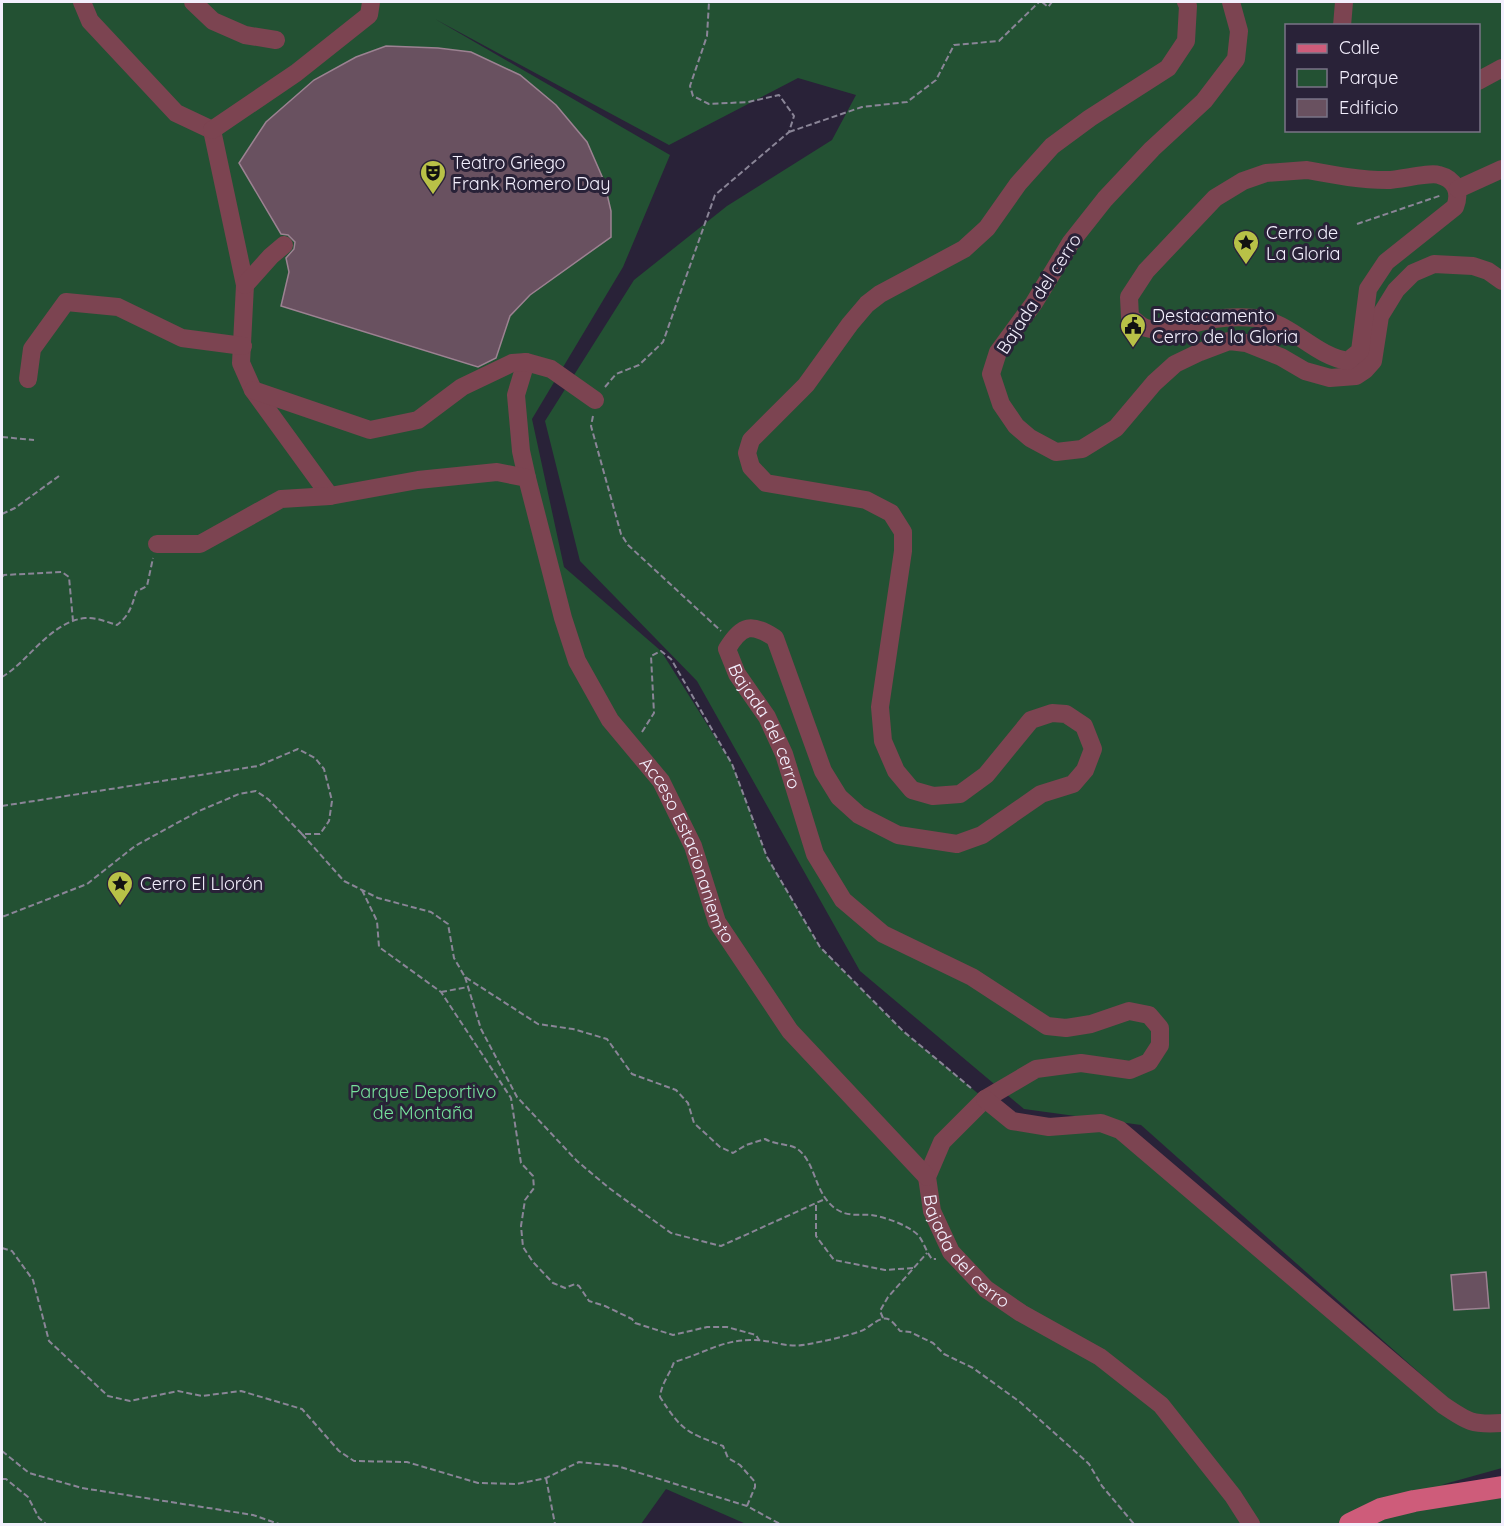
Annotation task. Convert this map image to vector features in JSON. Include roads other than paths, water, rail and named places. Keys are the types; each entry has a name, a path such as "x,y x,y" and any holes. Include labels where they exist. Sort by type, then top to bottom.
{"main road":[{"path":"1350,1524 1381,1509 1414,1501 1503,1487"}],"street":[{"path":"82,2 90,21 176,113 212,130"},
{"path":"193,2 213,21 245,35 276,40"},
{"name":"Bajada del cerro","path":"1186,2 1188,6 1186,41 1168,68 1107,106 1052,146 1018,184 987,228 964,249 880,294 867,304 806,384 751,440 747,453 751,467 766,483 866,500 891,513 903,532 903,551 880,707 883,741 896,771 912,790 933,796 960,794 987,776 1031,720 1052,713 1066,714 1084,726 1094,749 1085,770 1073,784 1041,794 1000,820 982,835 957,844 898,835 859,815 839,797 823,771 775,638 760,628 745,628 734,636 727,649 737,674 767,717 784,754 815,854 843,900 883,934 972,977 1047,1026 1066,1028 1092,1024 1129,1011 1149,1015 1161,1028 1160,1045 1149,1062 1130,1070 1081,1064 1036,1069 985,1100 942,1142 927,1177 932,1211 951,1252 986,1288 1021,1313 1100,1357 1161,1405 1233,1496 1251,1524"},
{"name":"Bajada del cerro","path":"1232,2 1239,31 1236,59 1204,101 1152,149 1105,200 1071,242 1034,303 998,352 991,374 1001,404 1016,426 1030,438 1056,452 1082,449 1116,428 1154,383 1175,364 1229,341 1246,343 1281,357 1305,371 1330,378 1352,368"},
{"path":"1342,24 1344,2"},
{"path":"212,130 296,73 370,8"},
{"path":"1480,80 1503,68"},
{"path":"212,130 245,285 241,363 253,390 330,496"},
{"path":"1458,189 1503,169"},
{"path":"1352,368 1360,351 1368,288 1386,262 1455,207 1458,189 1451,181 1438,174 1388,180 1341,177 1307,170 1266,173 1243,181 1215,198 1146,271 1129,297 1130,317 1146,328 1163,329 1236,317 1260,319 1288,330 1352,368 1365,370 1373,361 1380,316 1396,290 1413,273 1434,264 1473,266 1488,271 1503,281"},
{"path":"245,285 284,245"},
{"path":"28,379 32,349 66,302 118,307 182,338 243,346"},
{"path":"253,390 370,430 418,420 462,387 512,363 526,362 551,369 596,400"},
{"name":"Acceso Estacionaniemto","path":"526,362 516,395 521,451 563,618 577,661 610,720 661,781 693,846 717,922 790,1031 927,1177"},
{"path":"157,544 200,544 281,500 330,496 418,480 497,472 527,478"},
{"path":"985,1100 1012,1121 1049,1127 1101,1123 1120,1130 1443,1405 1467,1421 1481,1425 1503,1423"}],"place":[{"name":"Teatro Griego Frank Romero Day","path":"433,196"},
{"name":"Cerro de La Gloria","path":"1246,266"},
{"name":"Destacamento Cerro de la Gloria","path":"1133,349"},
{"name":"Cerro El Llorón","path":"120,907"}],"park label":[{"name":"Parque Deportivo de Montaña","path":"423,1102"}]}
